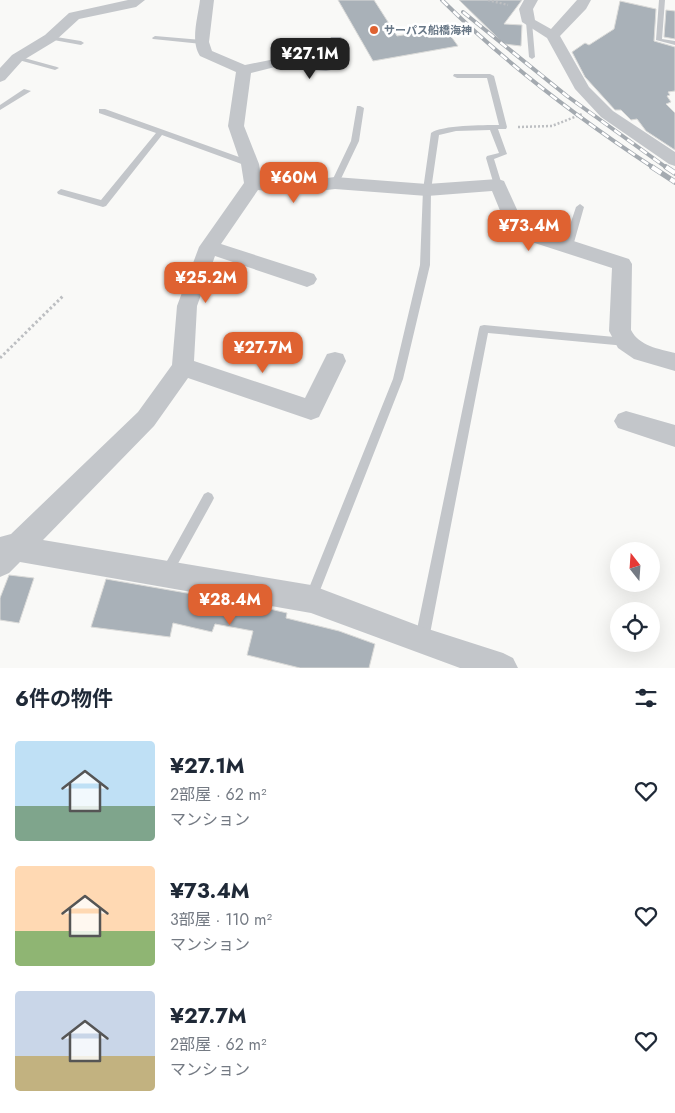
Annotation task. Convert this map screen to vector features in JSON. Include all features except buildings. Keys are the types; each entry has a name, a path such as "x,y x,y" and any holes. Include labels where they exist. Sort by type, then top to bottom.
{"street":[{"path":"0,77 17,58 50,38 74,16 131,4 138,0"},
{"path":"207,0 202,42 205,53 244,70 274,63 326,67 336,40"},
{"path":"531,0 526,9 529,22 553,35 583,89 618,123 675,160"},
{"path":"553,35 581,6 584,0"},
{"path":"6,553 146,419 183,367 187,306 209,247 251,173 236,126 244,70"},
{"path":"251,173 295,188 335,183 427,190 498,185 517,230 622,264 620,331 626,342 642,353 675,362"},
{"path":"209,247 307,279"},
{"path":"183,367 310,410 335,361"},
{"path":"626,421 675,436"},
{"path":"6,553 166,574 311,599 422,641 503,668"}],"lane":[{"path":"662,0 659,40 675,42"},
{"path":"529,22 532,57"},
{"path":"50,38 81,43"},
{"path":"155,38 202,42"},
{"path":"17,58 55,68"},
{"path":"457,76 490,76 502,154 490,158 498,185"},
{"path":"0,108 27,91"},
{"path":"335,183 355,142 360,108"},
{"path":"102,111 160,133 251,173"},
{"path":"311,599 398,379 425,265 427,190 435,133 456,129 498,127"},
{"path":"61,192 103,204 160,133"},
{"path":"568,246 580,207"},
{"path":"422,641 484,329 626,342"},
{"path":"166,574 208,498"}],"path":[{"path":"498,127 552,126 589,111 611,127 618,123"},
{"path":"0,358 63,296"}],"railway":[{"path":"442,0 466,24 517,68 570,110 654,168"},
{"path":"463,12 567,96 667,168"},
{"path":"652,167 675,182"},
{"path":"666,167 675,173"}],"place":[{"name":"サーパス船橋海神","path":"374,30"}]}
